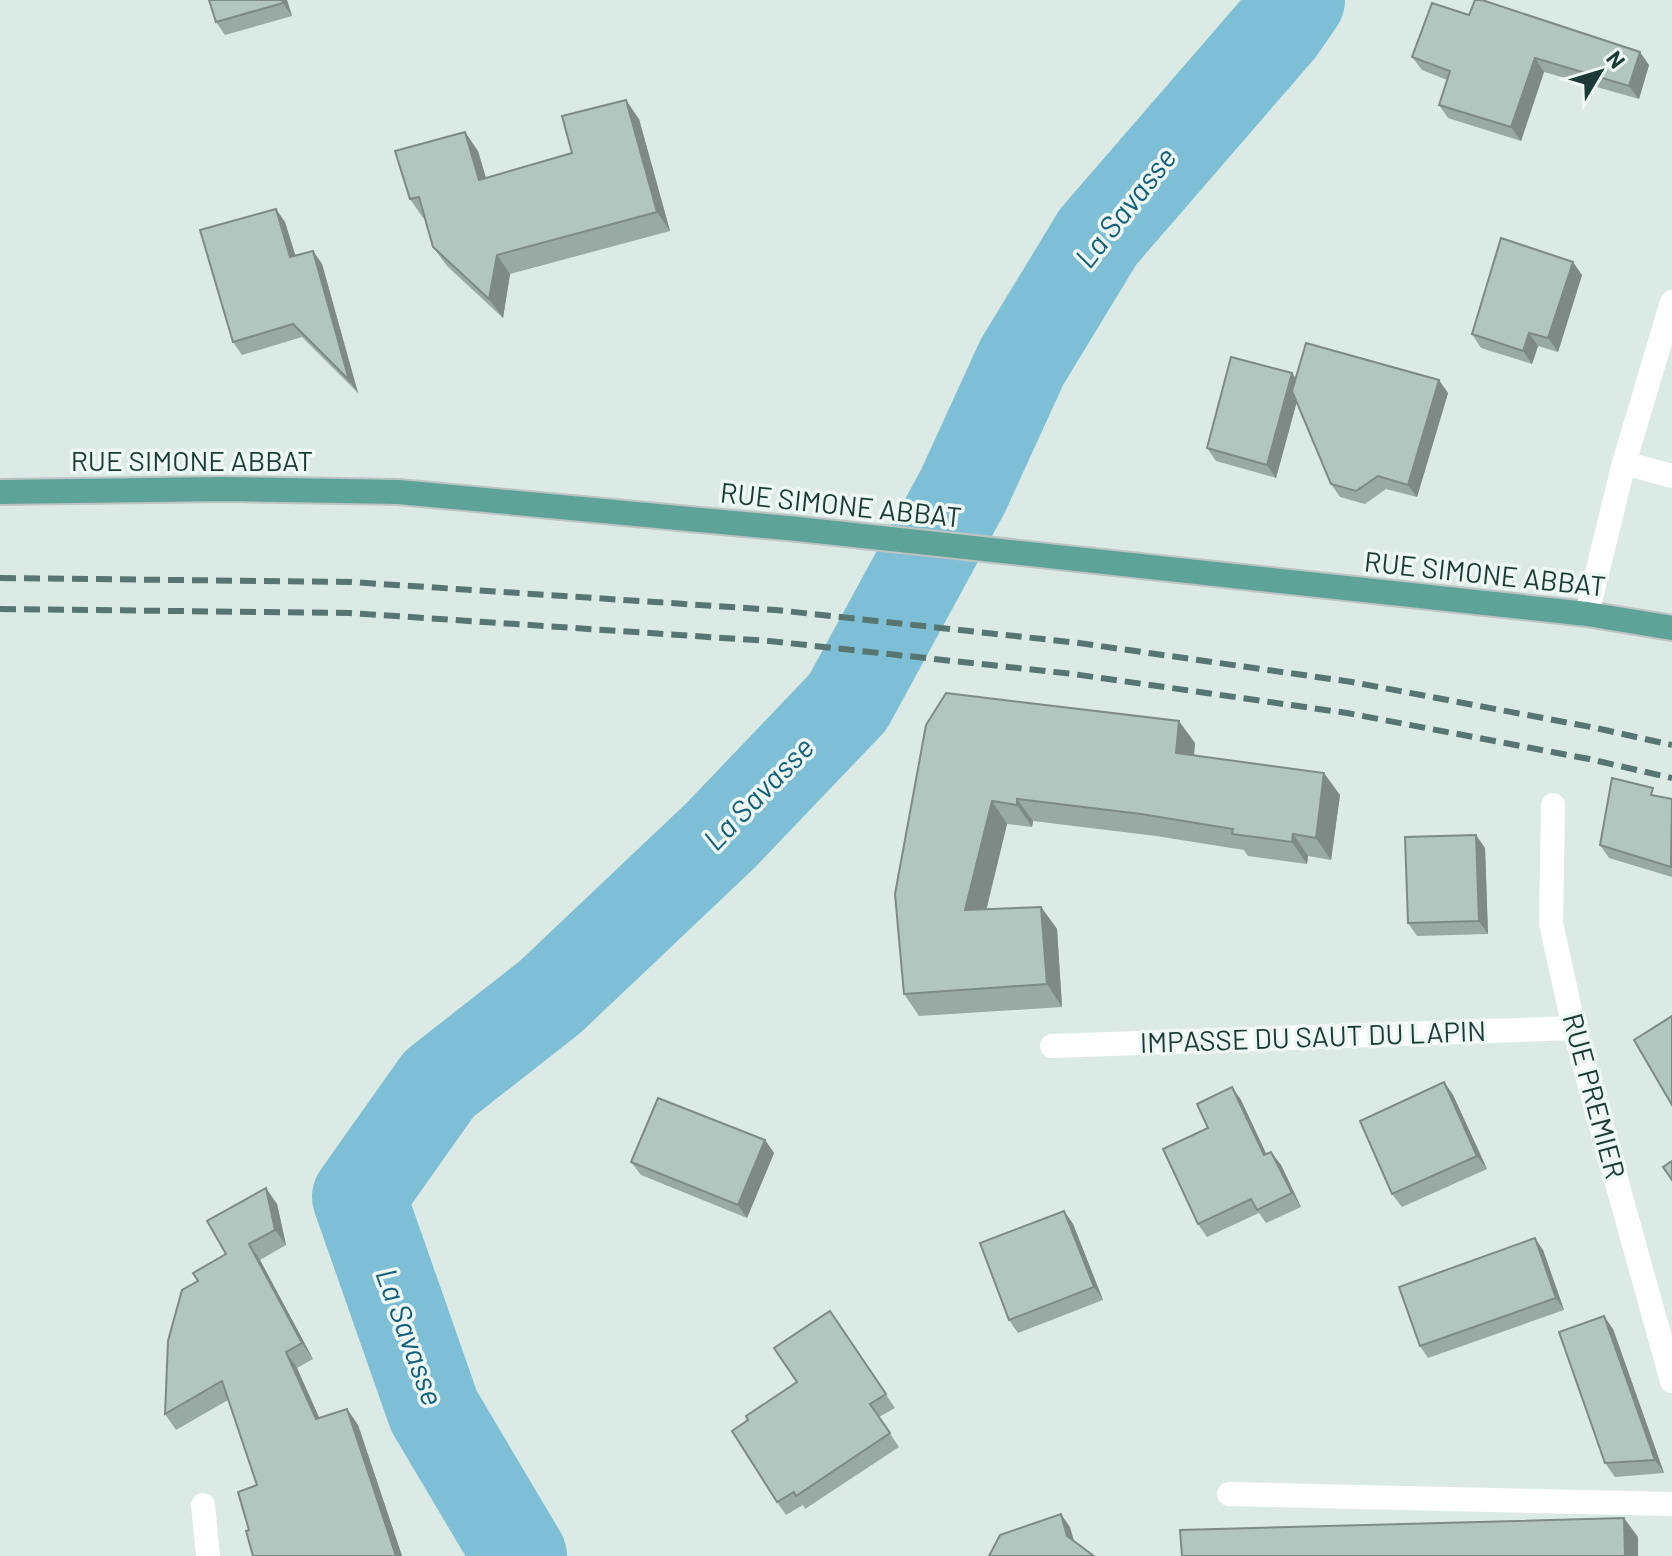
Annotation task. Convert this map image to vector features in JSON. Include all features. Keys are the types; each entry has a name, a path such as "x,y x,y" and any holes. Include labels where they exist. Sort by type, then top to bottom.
{"main road":[{"name":"RUE SIMONE ABBAT","path":"0,492 225,489 399,492 798,529 1587,614 1672,628"}],"street":[{"path":"1587,614 1624,463 1672,302"},
{"path":"1624,463 1672,476"},
{"name":"RUE PREMIER","path":"1553,805 1551,923 1574,1028 1672,1381"},
{"name":"IMPASSE DU SAUT DU LAPIN","path":"1052,1046 1574,1028"},
{"path":"1229,1494 1672,1504"},
{"path":"203,1505 208,1556"}],"building":[{"path":"209,0 282,0 283,3 216,22"},
{"path":"1475,0 1640,52 1629,86 1535,58 1511,127 1439,105 1450,71 1412,57 1432,3 1469,15"},
{"path":"626,100 657,212 497,255 489,299 433,247 419,197 410,199 395,151 465,132 479,180 572,153 562,116"},
{"path":"276,209 290,257 313,251 349,380 293,324 233,342 200,230"},
{"path":"1501,238 1573,262 1548,338 1529,333 1523,351 1472,334"},
{"path":"1306,343 1439,380 1408,485 1378,476 1356,491 1331,484 1292,391"},
{"path":"1231,357 1292,373 1267,465 1207,448"},
{"path":"946,693 1179,721 1176,753 1324,773 1316,838 1293,834 1292,842 1232,834 1233,829 1141,814 1017,799 1017,805 992,801 965,910 1041,907 1047,984 904,994 895,894 926,725"},
{"path":"1612,778 1653,788 1651,795 1672,799 1671,867 1600,845"},
{"path":"1476,835 1479,921 1408,923 1405,837"},
{"path":"1672,1016 1672,1105 1634,1040"},
{"path":"1444,1082 1477,1156 1392,1194 1360,1121"},
{"path":"1232,1087 1264,1155 1271,1152 1292,1193 1257,1210 1251,1199 1198,1224 1163,1149 1208,1128 1197,1104"},
{"path":"658,1098 765,1140 738,1205 631,1162"},
{"path":"1672,1161 1672,1180 1663,1167"},
{"path":"266,1188 275,1230 249,1244 302,1343 286,1352 316,1419 347,1409 396,1556 253,1556 238,1492 257,1485 222,1381 165,1414 168,1341 182,1290 198,1281 193,1273 226,1254 207,1221"},
{"path":"1064,1211 1094,1287 1009,1320 980,1243"},
{"path":"1535,1238 1556,1298 1420,1346 1399,1287"},
{"path":"830,1311 886,1394 870,1404 890,1433 796,1496 794,1492 777,1502 732,1431 748,1420 746,1416 797,1382 774,1348"},
{"path":"1604,1316 1655,1460 1605,1463 1559,1332"},
{"path":"1061,1514 1067,1536 1094,1556 989,1556 1000,1535"},
{"path":"1624,1518 1625,1556 1182,1556 1180,1530"}],"waterway":[{"name":"La Savasse","path":"520,1556 434,1411 359,1197 439,1084 550,997 721,835 848,702 963,491 1022,362 1098,237 1278,29 1298,0"}],"railway":[{"path":"0,578 351,582 776,610 1079,643 1352,682 1672,745"},
{"path":"0,609 350,613 769,641 1073,674 1347,713 1672,778"}]}
